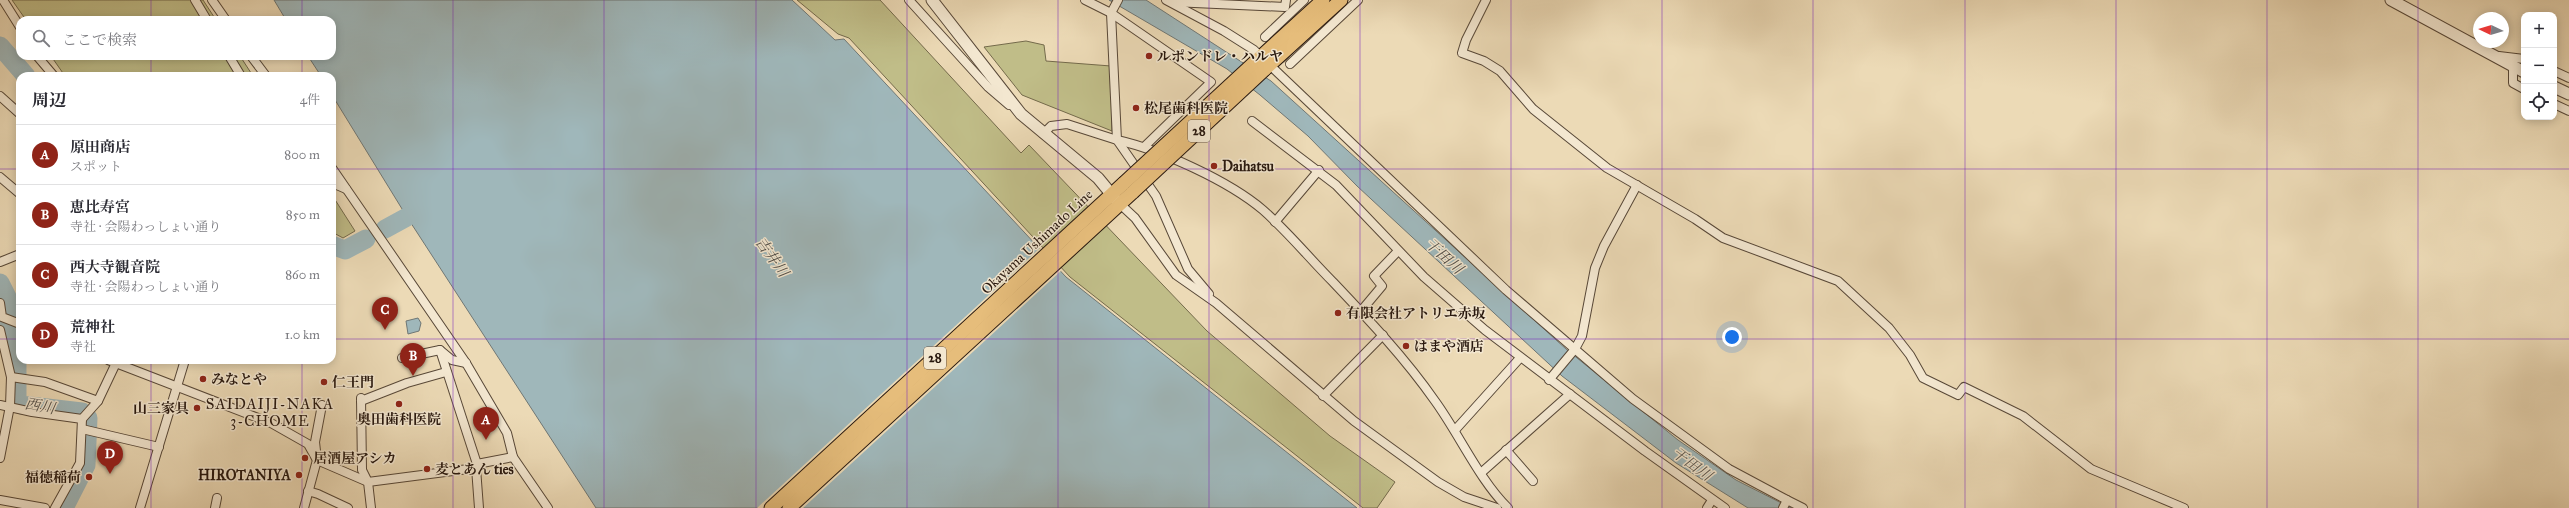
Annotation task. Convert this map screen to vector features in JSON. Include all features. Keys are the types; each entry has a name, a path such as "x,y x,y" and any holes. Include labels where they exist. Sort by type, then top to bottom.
{"main road":[{"name":"Okayama Ushimado Line","path":"789,508 1102,212 1263,63 1323,0"},
{"name":"Okayama Ushimado Line","path":"1263,63 1341,0"},
{"name":"Okayama Ushimado Line","path":"771,508 1102,212"}],"street":[{"path":"3,0 16,21"},
{"path":"195,0 205,16"},
{"path":"212,0 223,16"},
{"path":"909,0 988,87 1098,178 1135,218 1176,275 1216,303 1323,396 1438,482 1464,497 1497,508"},
{"path":"932,0 1021,114"},
{"path":"1085,0 1112,11 1211,82 1145,146"},
{"path":"1118,0 1112,11 1118,140 1156,196 1188,269 1216,303"},
{"path":"1168,1 1288,6 1304,0"},
{"path":"1290,64 1358,0"},
{"path":"1486,0 1466,40 1462,53 1484,61 1500,71 1533,109 1607,168 1695,219 1723,238 1838,281 1889,328 1910,355 1923,378 1958,395 1964,387 1997,401 2023,416 2090,469 2184,508"},
{"path":"2391,0 2521,70"},
{"path":"1168,1 1224,31 1263,63 1573,351 1633,399 1694,445 1729,469 1785,504 1803,508"},
{"path":"1265,37 1288,6"},
{"path":"2492,55 2521,59"},
{"path":"40,60 51,72"},
{"path":"231,60 239,72"},
{"path":"255,60 263,72"},
{"path":"2513,66 2513,83 2521,87"},
{"path":"2557,72 2569,78"},
{"path":"2557,88 2569,94"},
{"path":"0,96 16,110"},
{"path":"2557,105 2569,111"},
{"path":"1252,122 1319,170 1336,185 1424,277 1520,358 1551,378 1570,394 1724,508"},
{"path":"1043,134 1051,126 1067,124 1118,140 1145,146 1225,185 1262,209 1361,311 1414,371 1456,429 1496,496 1508,508"},
{"path":"1275,222 1319,170"},
{"path":"336,174 466,363 507,433 513,457 548,508"},
{"path":"0,177 16,191"},
{"path":"336,184 347,189"},
{"path":"1551,378 1573,351 1582,336 1595,268 1604,246 1637,185"},
{"path":"1361,311 1382,286 1374,276 1398,251"},
{"path":"0,262 16,256"},
{"path":"0,303 2,318 16,323"},
{"path":"0,330 15,377 0,458"},
{"path":"1323,396 1382,335"},
{"path":"440,350 452,360 466,363"},
{"path":"402,358 440,350"},
{"path":"440,350 477,466 479,508"},
{"path":"1456,429 1520,358"},
{"path":"55,508 80,463 85,430 85,416 98,401 111,364"},
{"path":"118,364 178,385 271,423 297,436 308,444 317,460 368,482 477,466 513,457"},
{"path":"140,508 184,364"},
{"path":"370,508 368,482 362,470 361,400 407,383 446,372"},
{"path":"15,377 45,382 98,401"},
{"path":"1482,472 1570,394"},
{"path":"0,405 32,412 85,416"},
{"path":"304,508 317,460 315,442 322,405"},
{"path":"85,430 159,447"},
{"path":"1506,450 1533,480"},
{"path":"308,492 348,508"},
{"path":"215,508 217,498"},
{"path":"0,500 45,508"},
{"path":"1707,508 1712,500"}],"shaded area":[{"path":"12,0 203,0 213,16 23,16"},
{"path":"797,0 880,0 1021,153 1029,145 1207,331 1330,436 1395,482 1377,508 1363,508 1070,277 849,38 838,34"},
{"path":"1026,41 1044,45 1046,61 1111,66 1112,131 1022,95 984,47"},
{"path":"54,60 243,60 250,72 62,72"},
{"path":"336,201 355,231 343,238 336,234"}],"water":[{"name":"吉井川","path":"274,0 792,0 835,40 844,39 1066,277 1357,508 596,508 407,217 336,102 336,72 318,72 311,60 336,60 336,16 284,16"},
{"name":"干田川","path":"1109,0 1146,0 1271,81 1566,349 1678,440 1736,480 1791,508 1748,508 1676,463 1562,376 1357,186 1308,136 1260,95 1227,69"},
{"path":"418,318 421,323 419,331 408,334 406,321"}],"pier":[{"path":"1041,247 1062,270 803,508 757,508"}],"waterway":[{"path":"0,46 23,72"},
{"path":"385,229 407,217"},
{"path":"336,247 345,250 366,239"},
{"name":"西川","path":"0,283 13,309 6,336 16,361"},
{"name":"西川","path":"17,364 17,401 21,405 82,412 88,418 86,465 64,508"}],"tunnel":[{"path":"1265,37 1290,64"}],"place":[{"name":"ルポンドレ・ハルヤ","path":"1149,56"},
{"name":"松尾歯科医院","path":"1136,108"},
{"name":"Daihatsu","path":"1214,166"},
{"name":"有限会社アトリエ赤坂","path":"1338,313"},
{"name":"西大寺観音院","path":"385,330"},
{"name":"はまや酒店","path":"1406,346"},
{"name":"恵比寿宮","path":"413,376"},
{"name":"みなとや","path":"203,379"},
{"name":"仁王門","path":"324,382"},
{"name":"奥田歯科医院","path":"399,404"},
{"name":"山三家具","path":"197,408"},
{"name":"原田商店","path":"486,440"},
{"name":"居酒屋アシカ","path":"305,458"},
{"name":"麦とあん ties","path":"427,469"},
{"name":"荒神社","path":"110,474"},
{"name":"HIROTANIYA","path":"299,475"},
{"name":"福徳稲荷","path":"89,477"}],"district":[{"name":"SAIDAIJI-NAKA 3-CHOME","path":"270,412"}]}
